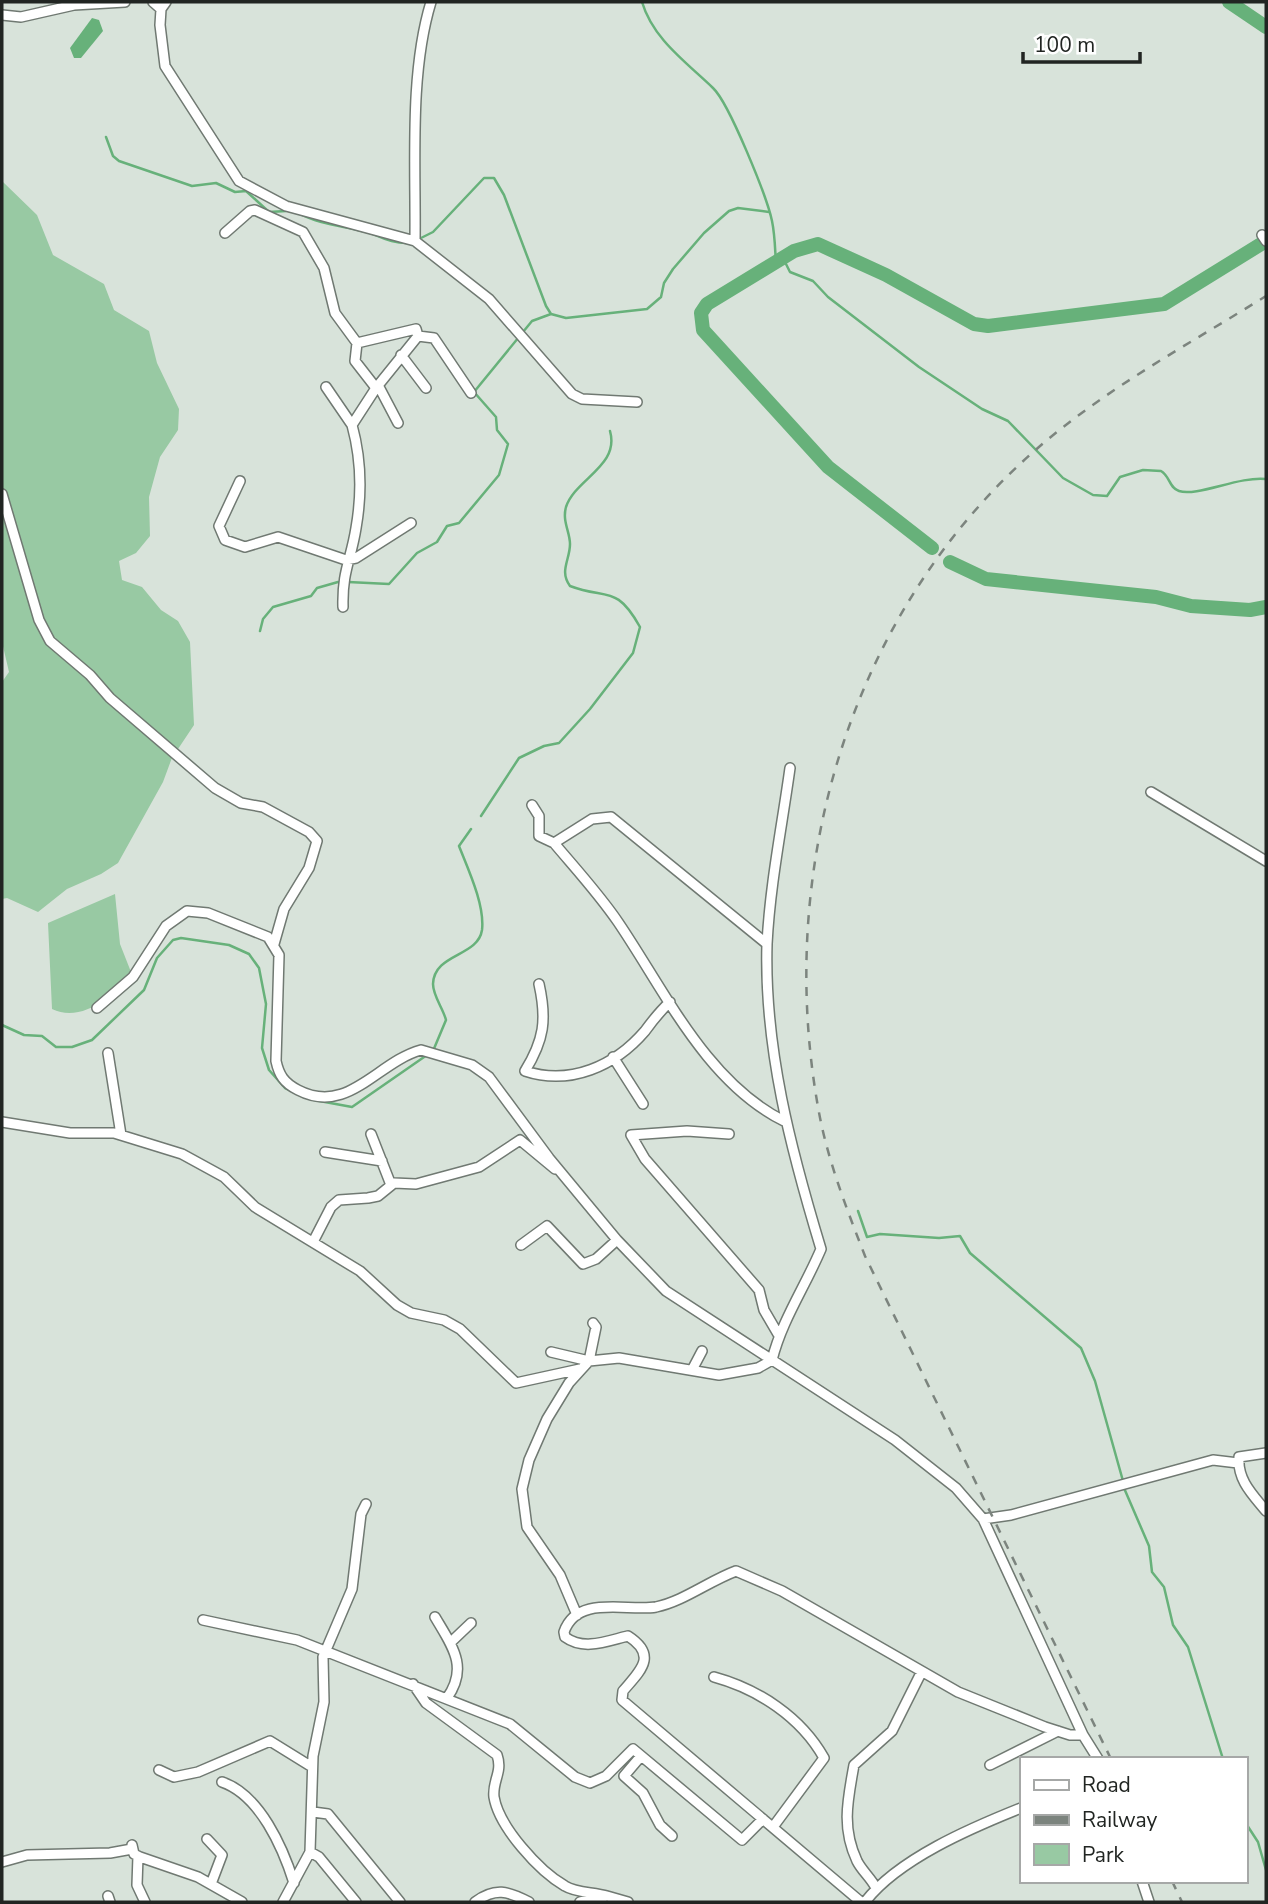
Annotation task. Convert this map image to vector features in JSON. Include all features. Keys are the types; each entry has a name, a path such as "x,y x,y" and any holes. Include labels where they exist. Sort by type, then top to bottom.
{"street":[{"path":"2,15 21,17 74,5 125,2"},
{"path":"153,2 164,5 165,66 239,181 286,206 415,241 489,299 577,397 637,402"},
{"path":"415,241 416,113 426,21 431,2"},
{"path":"225,233 250,211 256,210 303,232 324,268 333,308 357,343 355,361 377,386 398,423"},
{"path":"357,343 416,328 418,336"},
{"path":"352,425 377,386 418,336"},
{"path":"418,336 434,338 471,393"},
{"path":"401,355 426,388"},
{"path":"326,387 352,425 358,449 356,529 342,578 343,607"},
{"path":"240,481 219,526 225,540 245,547 278,537 346,560 356,558 411,523"},
{"path":"2,494 38,620 50,641 90,675 104,693 215,788 241,803 263,807 309,832 317,841 309,868 284,908 274,944"},
{"path":"772,1360 778,1334 821,1248 784,1121 769,997 768,944 790,768"},
{"path":"1151,792 1266,860"},
{"path":"532,805 539,816 539,835 554,843 616,918 670,1002 721,1070 748,1098 784,1121"},
{"path":"554,843 592,819 611,817 768,944"},
{"path":"97,1008 132,976 166,926 187,911 208,913 268,937 274,944 279,955 276,1060 278,1071 285,1082 318,1098 345,1095 360,1087 380,1070 421,1049 472,1065 489,1077 617,1240 666,1292 895,1440 956,1488 983,1519 1080,1728 1097,1757"},
{"path":"538,984 544,1033 540,1046 525,1071 572,1077 613,1057 644,1031 670,1002"},
{"path":"108,1053 121,1135"},
{"path":"613,1057 643,1104"},
{"path":"2,1122 70,1133 121,1135 182,1154 224,1177 255,1207 314,1240 360,1271 397,1305 411,1313 444,1320 460,1329 516,1383 524,1384 580,1369"},
{"path":"729,1134 687,1131 631,1135 669,1188 759,1290 764,1310 778,1334"},
{"path":"371,1134 391,1185"},
{"path":"314,1240 331,1207 340,1200 377,1196 391,1185 416,1184 479,1167 520,1140 545,1163 563,1174"},
{"path":"325,1153 382,1161"},
{"path":"521,1244 547,1226 583,1264 596,1259 617,1240"},
{"path":"577,1615 560,1575 527,1527 522,1489 529,1460 547,1419 580,1369 589,1361 596,1327 593,1323"},
{"path":"692,1370 702,1351"},
{"path":"551,1352 589,1361 619,1359 733,1374 772,1360"},
{"path":"1266,1453 1239,1457 1238,1463 1245,1485 1266,1511"},
{"path":"983,1519 1012,1516 1213,1460 1238,1463"},
{"path":"283,1902 310,1852 312,1767 324,1702 325,1650 352,1589 361,1514 366,1504"},
{"path":"1020,1808 907,1865 876,1888 863,1902 622,1700 623,1691 638,1676 644,1664 643,1654 633,1639 628,1636 593,1645 570,1641 564,1632 577,1615 608,1607 656,1607 736,1571 782,1591 921,1673 991,1706 1058,1731"},
{"path":"435,1617 450,1643 459,1676 447,1698"},
{"path":"203,1620 297,1640 510,1724 575,1777 590,1783 606,1776 633,1749 742,1840 763,1819"},
{"path":"450,1643 471,1623"},
{"path":"876,1888 858,1861 846,1824 845,1814 851,1795 854,1765 892,1731 921,1673"},
{"path":"714,1677 733,1682 773,1703 793,1721 824,1758 773,1827"},
{"path":"413,1684 426,1703 497,1755 500,1772 494,1797 498,1811 532,1859 567,1887 628,1902"},
{"path":"990,1765 1058,1731 1080,1728"},
{"path":"159,1770 174,1777 198,1772 270,1741 312,1767"},
{"path":"641,1756 624,1776 643,1793 660,1825 671,1836"},
{"path":"222,1782 242,1794 274,1832 285,1853 294,1883"},
{"path":"313,1812 328,1814 400,1902"},
{"path":"206,1839 222,1855 211,1884"},
{"path":"134,1850 137,1885 145,1902"},
{"path":"2,1862 27,1855 134,1850 211,1884 242,1902"},
{"path":"310,1852 319,1857 356,1902"},
{"path":"1143,1883 1149,1902"},
{"path":"475,1902 497,1891 510,1892 529,1902"},
{"path":"582,1902 607,1896"}],"green space":[{"path":"2,181 37,215 53,255 104,284 114,310 149,331 157,363 179,409 178,430 160,457 149,497 150,536 136,553 119,561 122,580 142,587 161,610 178,621 190,642 194,725 176,752 51,638 41,621 2,488"},
{"path":"2,501 39,626 173,755 163,782 118,863 67,889 38,912 7,898 2,899 2,682 9,672 2,642"},
{"path":"115,894 120,944 131,972 107,998 86,1010 74,1013 52,1009 48,923"}],"shaded area":[{"path":"92,18 99,20 103,31 81,58 74,58 70,48"}],"waterway":[{"path":"642,2 662,39 713,88 728,112 747,151 769,209 776,264"},
{"path":"1229,2 1266,27"},
{"path":"106,137 113,156 119,161 192,186 216,183 235,192 246,191 269,212 286,211"},
{"path":"419,239 433,232 484,178 494,178 504,195 546,306 551,314 566,318 647,309 661,297 664,283 673,269 704,233 729,211 738,208 769,212"},
{"path":"300,214 391,241 410,243"},
{"path":"932,548 828,467 703,330 701,313 707,304 794,251 818,244 886,275 974,324 988,326 1164,304 1266,241"},
{"path":"783,258 790,272 813,281 828,297 919,367 982,409 1008,421 1063,478 1093,495 1107,496 1120,477 1143,470 1161,471 1171,485 1179,491 1187,492 1244,480 1266,479"},
{"path":"348,582 389,584 417,553 437,542 447,526 459,523 499,475 508,444 497,430 496,417 474,392 532,321 551,314"},
{"path":"481,816 519,758 544,746 559,743 590,709 633,653 640,627 632,613 617,599 570,586 565,575 570,550 566,507 578,488 609,454 610,431"},
{"path":"950,562 986,579 1156,597 1191,606 1250,610 1266,607"},
{"path":"260,631 263,619 273,607 311,596 317,588 338,582"},
{"path":"433,1051 446,1020 433,988 435,974 448,960 473,945 482,930 478,898 459,846 471,829"},
{"path":"2,1025 24,1035 42,1036 56,1047 72,1047 92,1040 144,990 157,958 173,940 181,938 229,945 249,954 259,968 266,1004 262,1048 269,1070 285,1088 305,1097"},
{"path":"314,1100 352,1107 427,1055"},
{"path":"858,1211 867,1237 880,1234 939,1238 960,1236 970,1253 1081,1348 1095,1381 1123,1481"},
{"path":"1124,1488 1149,1546 1152,1572 1164,1587 1173,1625 1188,1647 1222,1757"},
{"path":"1247,1825 1258,1842 1266,1870"}],"railway":[{"path":"1110,1757 865,1256 844,1201 826,1145 818,1107 807,1014 808,921 821,829 845,739 880,654 926,574 984,501 1052,436 1130,380 1266,296"},
{"path":"1173,1883 1182,1902"}]}
